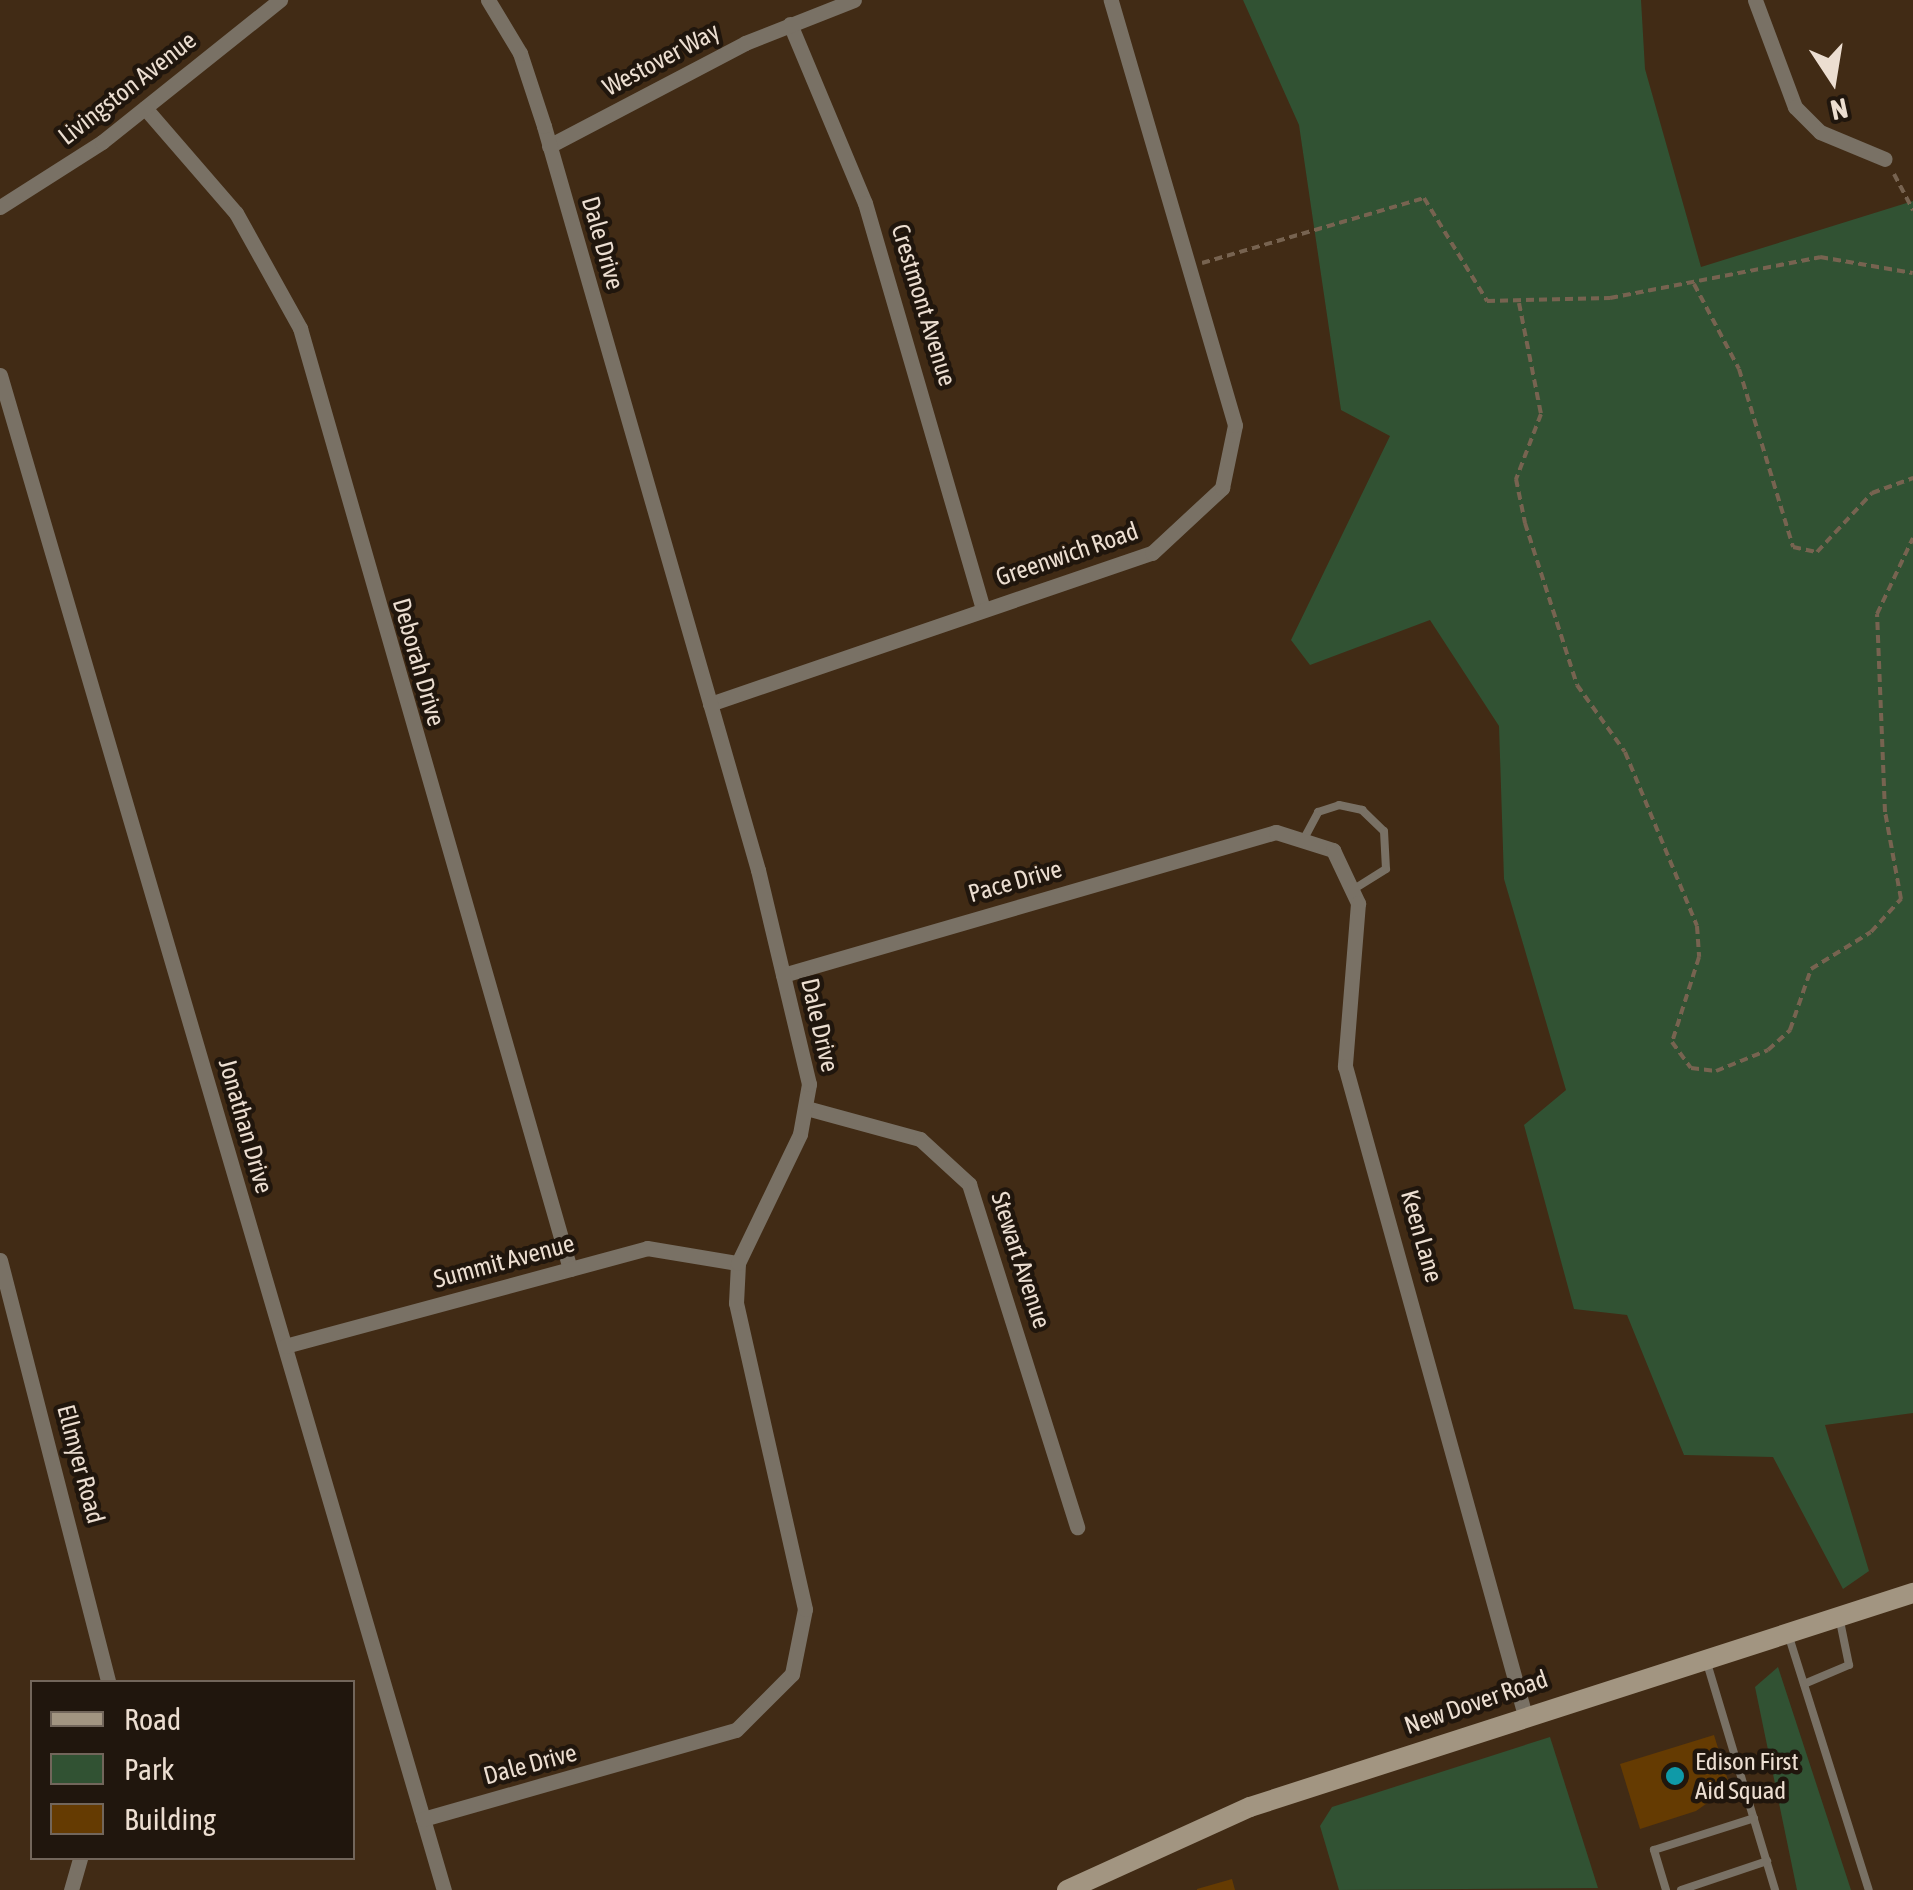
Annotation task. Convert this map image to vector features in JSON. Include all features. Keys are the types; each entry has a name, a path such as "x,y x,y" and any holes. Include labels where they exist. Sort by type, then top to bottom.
{"street":[{"name":"Livingston Avenue","path":"0,208 145,108 279,0"},
{"name":"Dale Drive","path":"423,1819 736,1730 792,1674 804,1596 736,1303 738,1263 810,1109 783,975 710,704 550,146 520,53 488,0"},
{"name":"Westover Way","path":"550,146 790,24 854,0"},
{"name":"Greenwich Road","path":"710,704 1152,553 1222,488 1235,425 1111,0"},
{"path":"1754,0 1795,107 1820,132 1885,158"},
{"name":"Crestmont Avenue","path":"790,24 861,189 983,609"},
{"name":"Deborah Drive","path":"145,108 236,213 300,328 570,1269"},
{"name":"Jonathan Drive","path":"0,375 444,1890"},
{"path":"1306,835 1343,860 1356,888"},
{"name":"Pace Drive","path":"783,975 1260,836 1306,835"},
{"name":"Keen Lane","path":"1356,888 1345,1066 1524,1712"},
{"name":"Stewart Avenue","path":"810,1109 920,1138 970,1184 1077,1527"},
{"name":"Summit Avenue","path":"284,1346 660,1247 738,1263"},
{"name":"Ellmyer Road","path":"0,1260 107,1680"},
{"name":"New Dover Road","path":"1067,1890 1250,1806 1704,1654 1913,1593"},
{"path":"70,1890 79,1860"}],"lane":[{"path":"1306,835 1318,812 1338,805 1362,810 1384,831 1386,869 1356,888"},
{"path":"1804,1684 1849,1664 1838,1615"},
{"path":"1786,1630 1869,1890"},
{"path":"1704,1654 1775,1890"},
{"path":"1666,1890 1654,1850 1754,1818"},
{"path":"1680,1890 1767,1862"}],"path":[{"path":"1885,158 1913,210"},
{"path":"1189,267 1424,198 1487,301 1519,303 1694,284 1820,257 1913,273"},
{"path":"1694,284 1739,369 1794,547 1817,552 1872,493 1913,478"},
{"path":"1519,303 1541,414 1516,479 1577,685 1625,752 1696,926 1699,958 1672,1042 1691,1068 1716,1071 1768,1050 1790,1030 1811,970 1872,932 1901,899 1886,812 1877,614 1913,538"}],"green space":[{"path":"1243,0 1641,0 1645,69 1701,267 1913,201 1913,1413 1825,1425 1869,1571 1843,1589 1773,1457 1684,1455 1627,1315 1574,1309 1524,1125 1566,1090 1504,879 1499,726 1430,620 1310,665 1291,640 1390,436 1341,410 1299,125"},
{"path":"1778,1667 1851,1890 1797,1890 1755,1687"},
{"path":"1550,1737 1598,1888 1339,1890 1320,1826 1332,1807"}],"building":[{"name":"Edison First Aid Squad","path":"1714,1735 1730,1787 1696,1811 1640,1829 1620,1764"},
{"path":"1232,1879 1235,1890 1197,1890 1197,1889"}],"place":[{"name":"Edison First Aid Squad","path":"1675,1776"}]}
